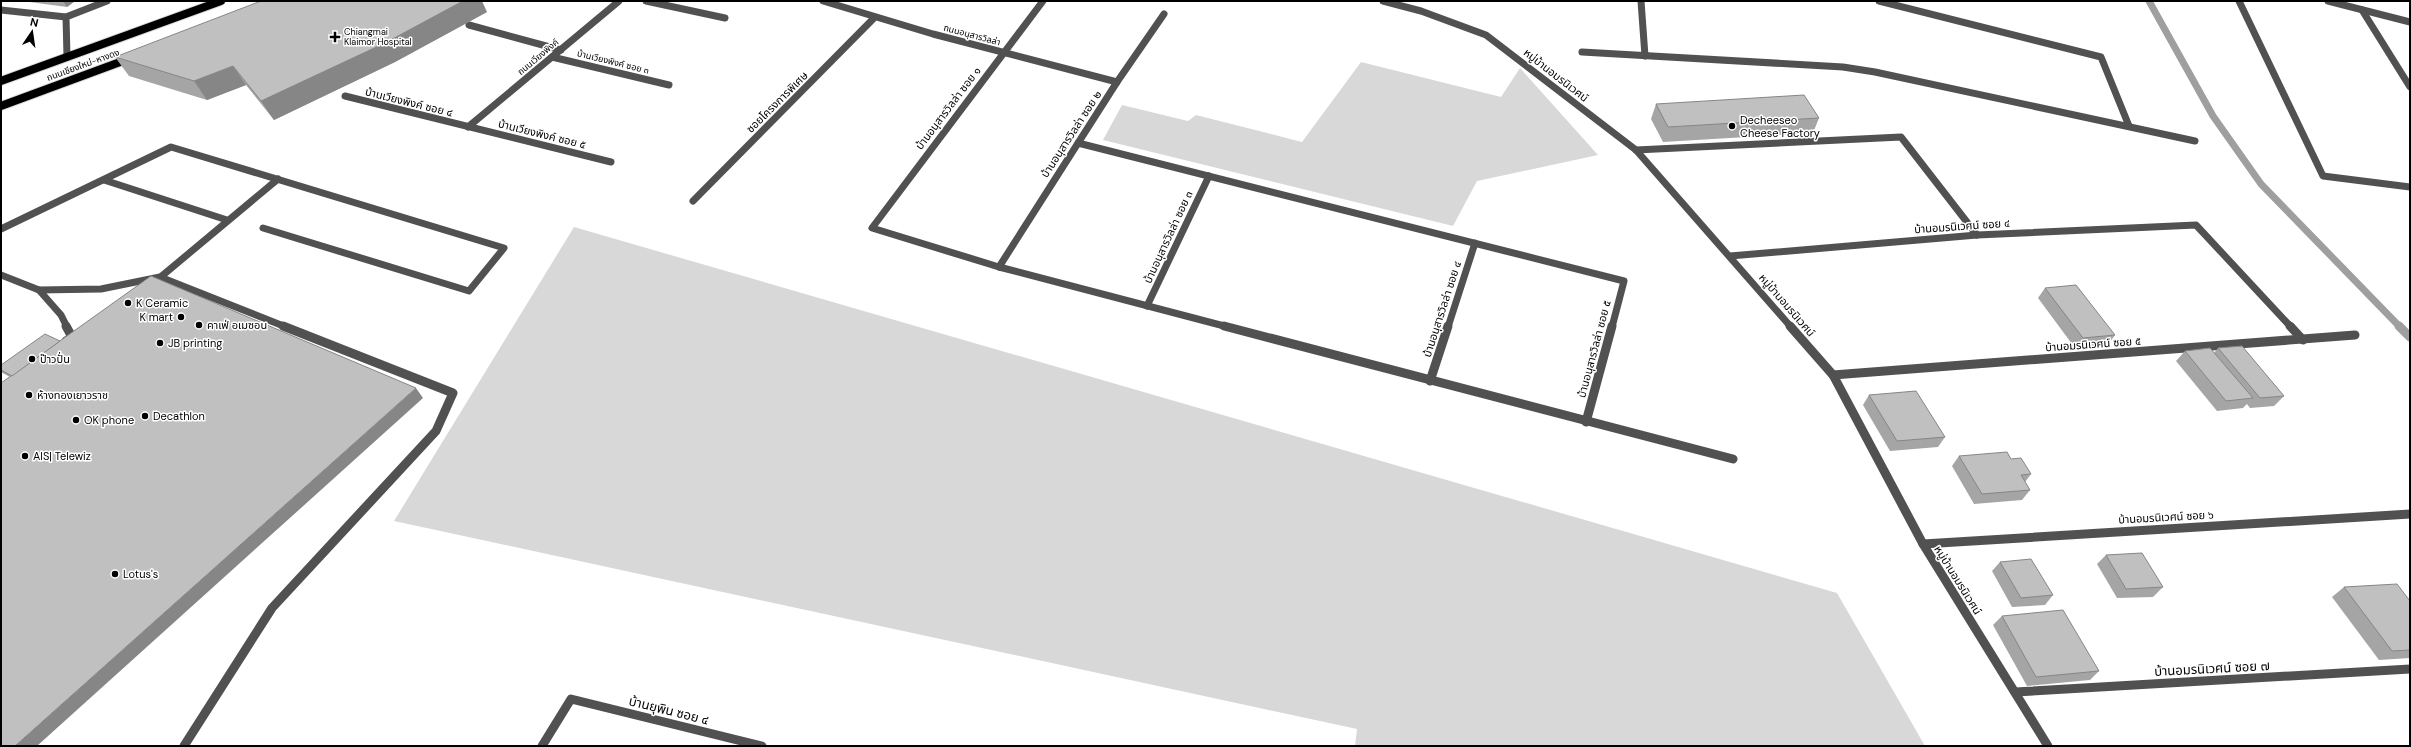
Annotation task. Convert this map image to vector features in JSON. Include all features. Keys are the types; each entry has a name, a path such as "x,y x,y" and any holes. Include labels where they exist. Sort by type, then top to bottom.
{"main road":[{"name":"ถนนเชียงใหม่-หางดง","path":"1,81 221,1"},
{"name":"ถนนเชียงใหม่-หางดง","path":"1,106 143,54"}],"street":[{"path":"1,10 66,17 107,1"},
{"name":"ถนนเวียงพิงค์","path":"468,127 620,1"},
{"path":"646,1 725,18"},
{"name":"ถนนอนุสารวิลล่า","path":"823,1 874,18 1002,53 1117,82"},
{"name":"บ้านอนุสารวิลล่า ซอย ๑","path":"999,267 872,228 1002,53 1043,1"},
{"name":"หมู่บ้านอมรนิเวศน์","path":"1385,1 1420,11 1486,35 1636,150 1833,375 1923,544 2048,746"},
{"path":"1641,1 1645,56"},
{"path":"1879,1 2101,57 2129,126"},
{"path":"2239,1 2323,176 2410,187"},
{"path":"2328,1 2410,22"},
{"path":"2362,10 2410,87"},
{"name":"บ้านอนุสารวิลล่า ซอย ๒","path":"999,267 1117,82 1164,14"},
{"path":"66,17 67,57"},
{"name":"ซอยโครงการพิเศษ","path":"693,201 874,18"},
{"path":"469,25 561,50"},
{"path":"1582,52 1843,67 1869,71 2195,141"},
{"name":"บ้านเวียงพิงค์ ซอย ๓","path":"552,57 669,85"},
{"name":"บ้านเวียงพิงค์ ซอย ๔","path":"345,96 468,127"},
{"name":"บ้านเวียงพิงค์ ซอย ๕","path":"468,127 611,162"},
{"path":"1636,150 1901,137 1977,234"},
{"path":"1078,143 1475,243"},
{"path":"1,229 171,147 504,248 468,291 263,228"},
{"name":"บ้านอนุสารวิลล่า ซอย ๓","path":"1147,306 1209,176"},
{"path":"141,290 160,277 278,179"},
{"path":"104,180 228,220"},
{"name":"บ้านอมรนิเวศน์ ซอย ๔","path":"1730,256 1977,234 2196,224 2303,340"},
{"name":"บ้านอนุสารวิลล่า ซอย ๕","path":"1475,243 1624,281 1586,422"},
{"name":"บ้านอนุสารวิลล่า ซอย ๔","path":"1430,381 1475,243"},
{"path":"999,267 1586,422 1733,459"},
{"path":"1,276 39,290 101,289 160,277 453,393 436,431 272,608 184,746"},
{"path":"39,290 61,315 75,335 59,346"},
{"name":"บ้านอมรนิเวศน์ ซอย ๕","path":"1833,375 2355,335"},
{"name":"บ้านอมรนิเวศน์ ซอย ๖","path":"1923,544 2410,514"},
{"name":"บ้านอมรนิเวศน์ ซอย ๗","path":"2015,692 2410,669"},
{"name":"บ้านยุพิน ซอย ๔","path":"542,746 571,699 762,746"}],"shaded area":[{"path":"1361,62 1501,97 1520,68 1598,155 1477,181 1453,226 1103,140 1122,105 1188,121 1196,115 1302,142"},
{"path":"574,227 1837,593 1925,746 1355,746 1357,729 394,521"}],"building":[{"name":"Chiangmai Klaimor Hospital","path":"261,1 463,1 385,43 261,101 233,66 194,81 115,57"},
{"path":"1804,95 1819,118 1668,127 1656,104"},
{"name":"Lotus's","path":"151,276 416,388 15,746 1,746 1,383"},
{"path":"2076,285 2115,335 2083,338 2045,288"},
{"path":"45,334 60,341 12,376 1,370 1,365"},
{"path":"2242,346 2284,396 2260,398 2218,348"},
{"path":"2210,348 2253,398 2226,401 2185,351"},
{"path":"1916,391 1945,437 1897,441 1869,395"},
{"path":"2007,452 2011,459 2021,458 2031,474 2021,475 2030,490 1982,494 1959,456"},
{"path":"2142,553 2163,587 2126,589 2106,555"},
{"path":"2031,559 2053,595 2021,598 2000,562"},
{"path":"2397,584 2410,601 2410,650 2392,651 2344,587"},
{"path":"2063,610 2099,671 2036,677 2002,616"}],"waterway":[{"path":"2149,1 2213,116 2261,184 2400,327"},
{"path":"2400,327 2410,337"}],"place":[{"name":"Chiangmai Klaimor Hospital","path":"335,37"},
{"name":"Decheeseo Cheese Factory","path":"1732,126"},
{"name":"K Ceramic","path":"128,303"},
{"name":"K mart","path":"181,317"},
{"name":"คาเฟ่ อเมซอน","path":"199,325"},
{"name":"JB printing","path":"160,343"},
{"name":"ป๊าวปั่น","path":"32,359"},
{"name":"ห้างทองเยาวราช","path":"29,395"},
{"name":"Decathlon","path":"145,416"},
{"name":"OK phone","path":"76,420"},
{"name":"AIS| Telewiz","path":"25,456"},
{"name":"Lotus's","path":"115,574"}]}
